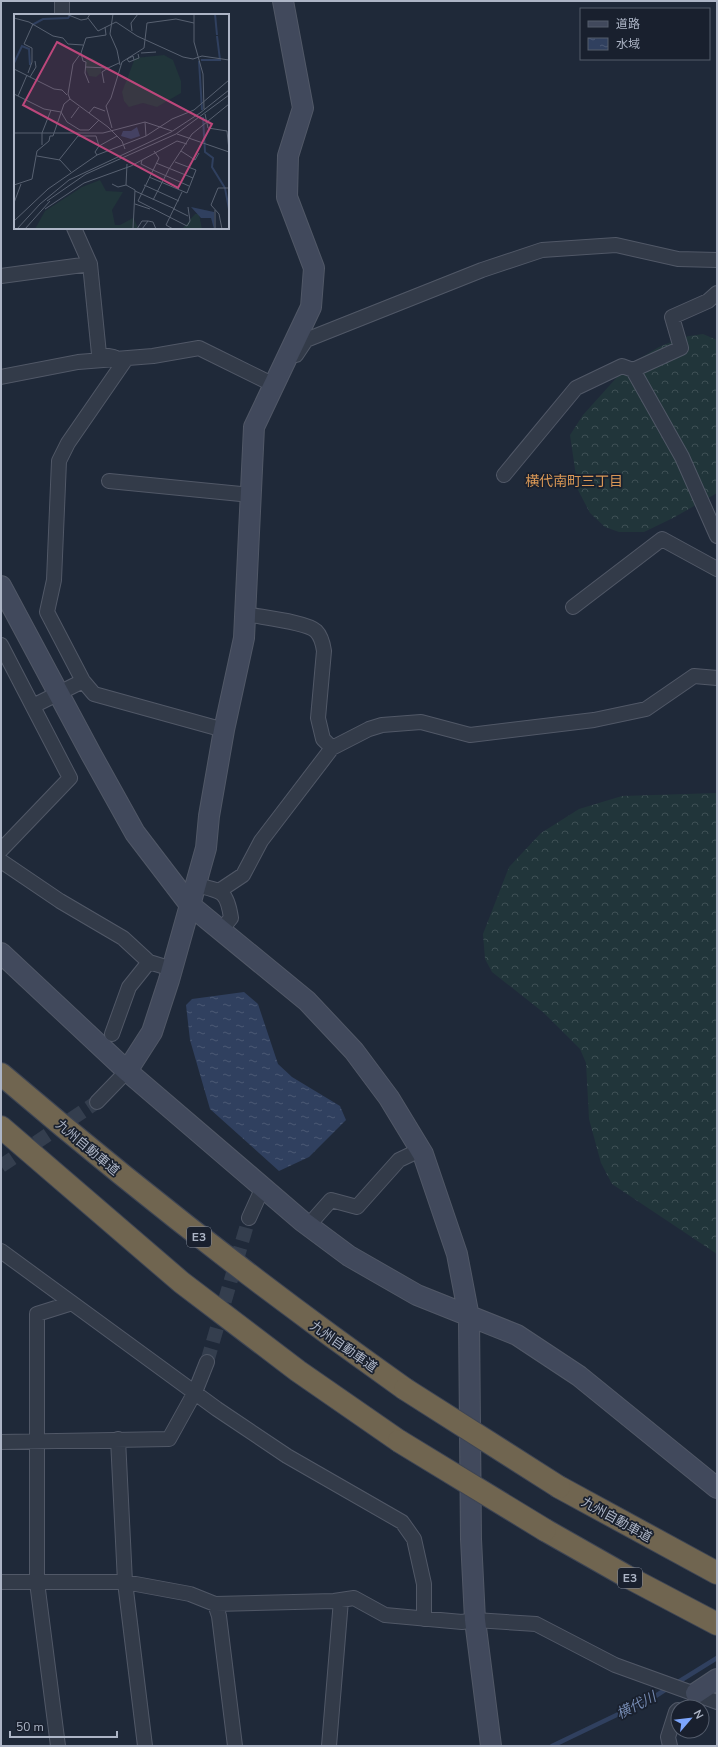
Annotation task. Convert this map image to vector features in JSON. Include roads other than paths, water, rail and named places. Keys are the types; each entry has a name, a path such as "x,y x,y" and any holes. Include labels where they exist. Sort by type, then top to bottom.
{"highway":[{"name":"九州自動車道","path":"1,1074 88,1148 197,1236 313,1324 405,1389 560,1487 717,1573"},
{"name":"E3","path":"1,1127 181,1282 298,1371 399,1441 545,1530 626,1576 717,1624"}],"street":[{"path":"62,1 62,14"},
{"path":"97,1102 127,1071 152,1032 172,969 206,848 209,816 224,730 244,638 254,427 311,307 314,268 287,197 288,156 303,108 283,1"},
{"path":"74,229 90,264 99,354 126,359"},
{"path":"274,385 306,340 482,270 542,250 616,245 678,259 717,260"},
{"path":"1,276 90,264"},
{"path":"633,370 681,348 672,317 708,301 717,294"},
{"path":"1,377 78,362 153,356 199,348 274,385"},
{"path":"126,359 68,443 59,461 54,580 47,612 83,681 94,694 224,730"},
{"path":"504,475 576,388 622,366 633,370 682,457 717,536"},
{"path":"109,481 251,495"},
{"path":"573,607 662,539 717,569"},
{"path":"1,586 58,693 136,833 190,905 307,1001 354,1051 388,1098 420,1150 457,1254 469,1317 471,1538 475,1620 491,1746"},
{"path":"246,614 302,625 315,630 322,641 324,651 318,718 323,739 332,748"},
{"path":"1,645 70,778 1,850"},
{"path":"219,891 243,875 262,841 332,748 369,729 382,725 421,722 470,735 594,720 646,709 694,676 717,678"},
{"path":"33,706 83,681"},
{"path":"1,861 60,901 123,938 149,962 172,969"},
{"path":"196,885 219,891 228,900 231,918 221,930"},
{"path":"1,953 127,1071 308,1226 349,1256 417,1295 517,1335 579,1376 717,1488"},
{"path":"112,1034 129,987 149,962"},
{"path":"308,1226 331,1200 357,1207 399,1160 420,1150"},
{"path":"248,1218 263,1186"},
{"path":"1,1251 195,1392 287,1456 402,1522 414,1538 424,1584 424,1619"},
{"path":"58,1746 37,1582 37,1314 72,1303"},
{"path":"1,1442 170,1438 195,1392 207,1362"},
{"path":"118,1439 125,1582 145,1746"},
{"path":"1,1582 125,1582 190,1594 215,1604 341,1600 354,1598 385,1615 462,1622 475,1620 536,1624 615,1665 696,1693 717,1702"},
{"path":"329,1746 341,1600"},
{"path":"215,1604 219,1616 235,1746"},
{"path":"690,1699 717,1679"},
{"path":"670,1732 668,1737 670,1746"}],"water":[{"path":"244,992 258,1004 278,1064 292,1077 340,1106 346,1120 309,1157 279,1171 210,1109 190,1040 186,1005 192,999"}],"waterway":[{"name":"横代川","path":"675,1684 717,1658"},
{"name":"横代川","path":"552,1746 654,1697 668,1688"}],"tunnel":[{"path":"1,1166 97,1102"},
{"path":"207,1362 249,1218"}],"district":[{"name":"横代南町三丁目","path":"574,481"}]}
